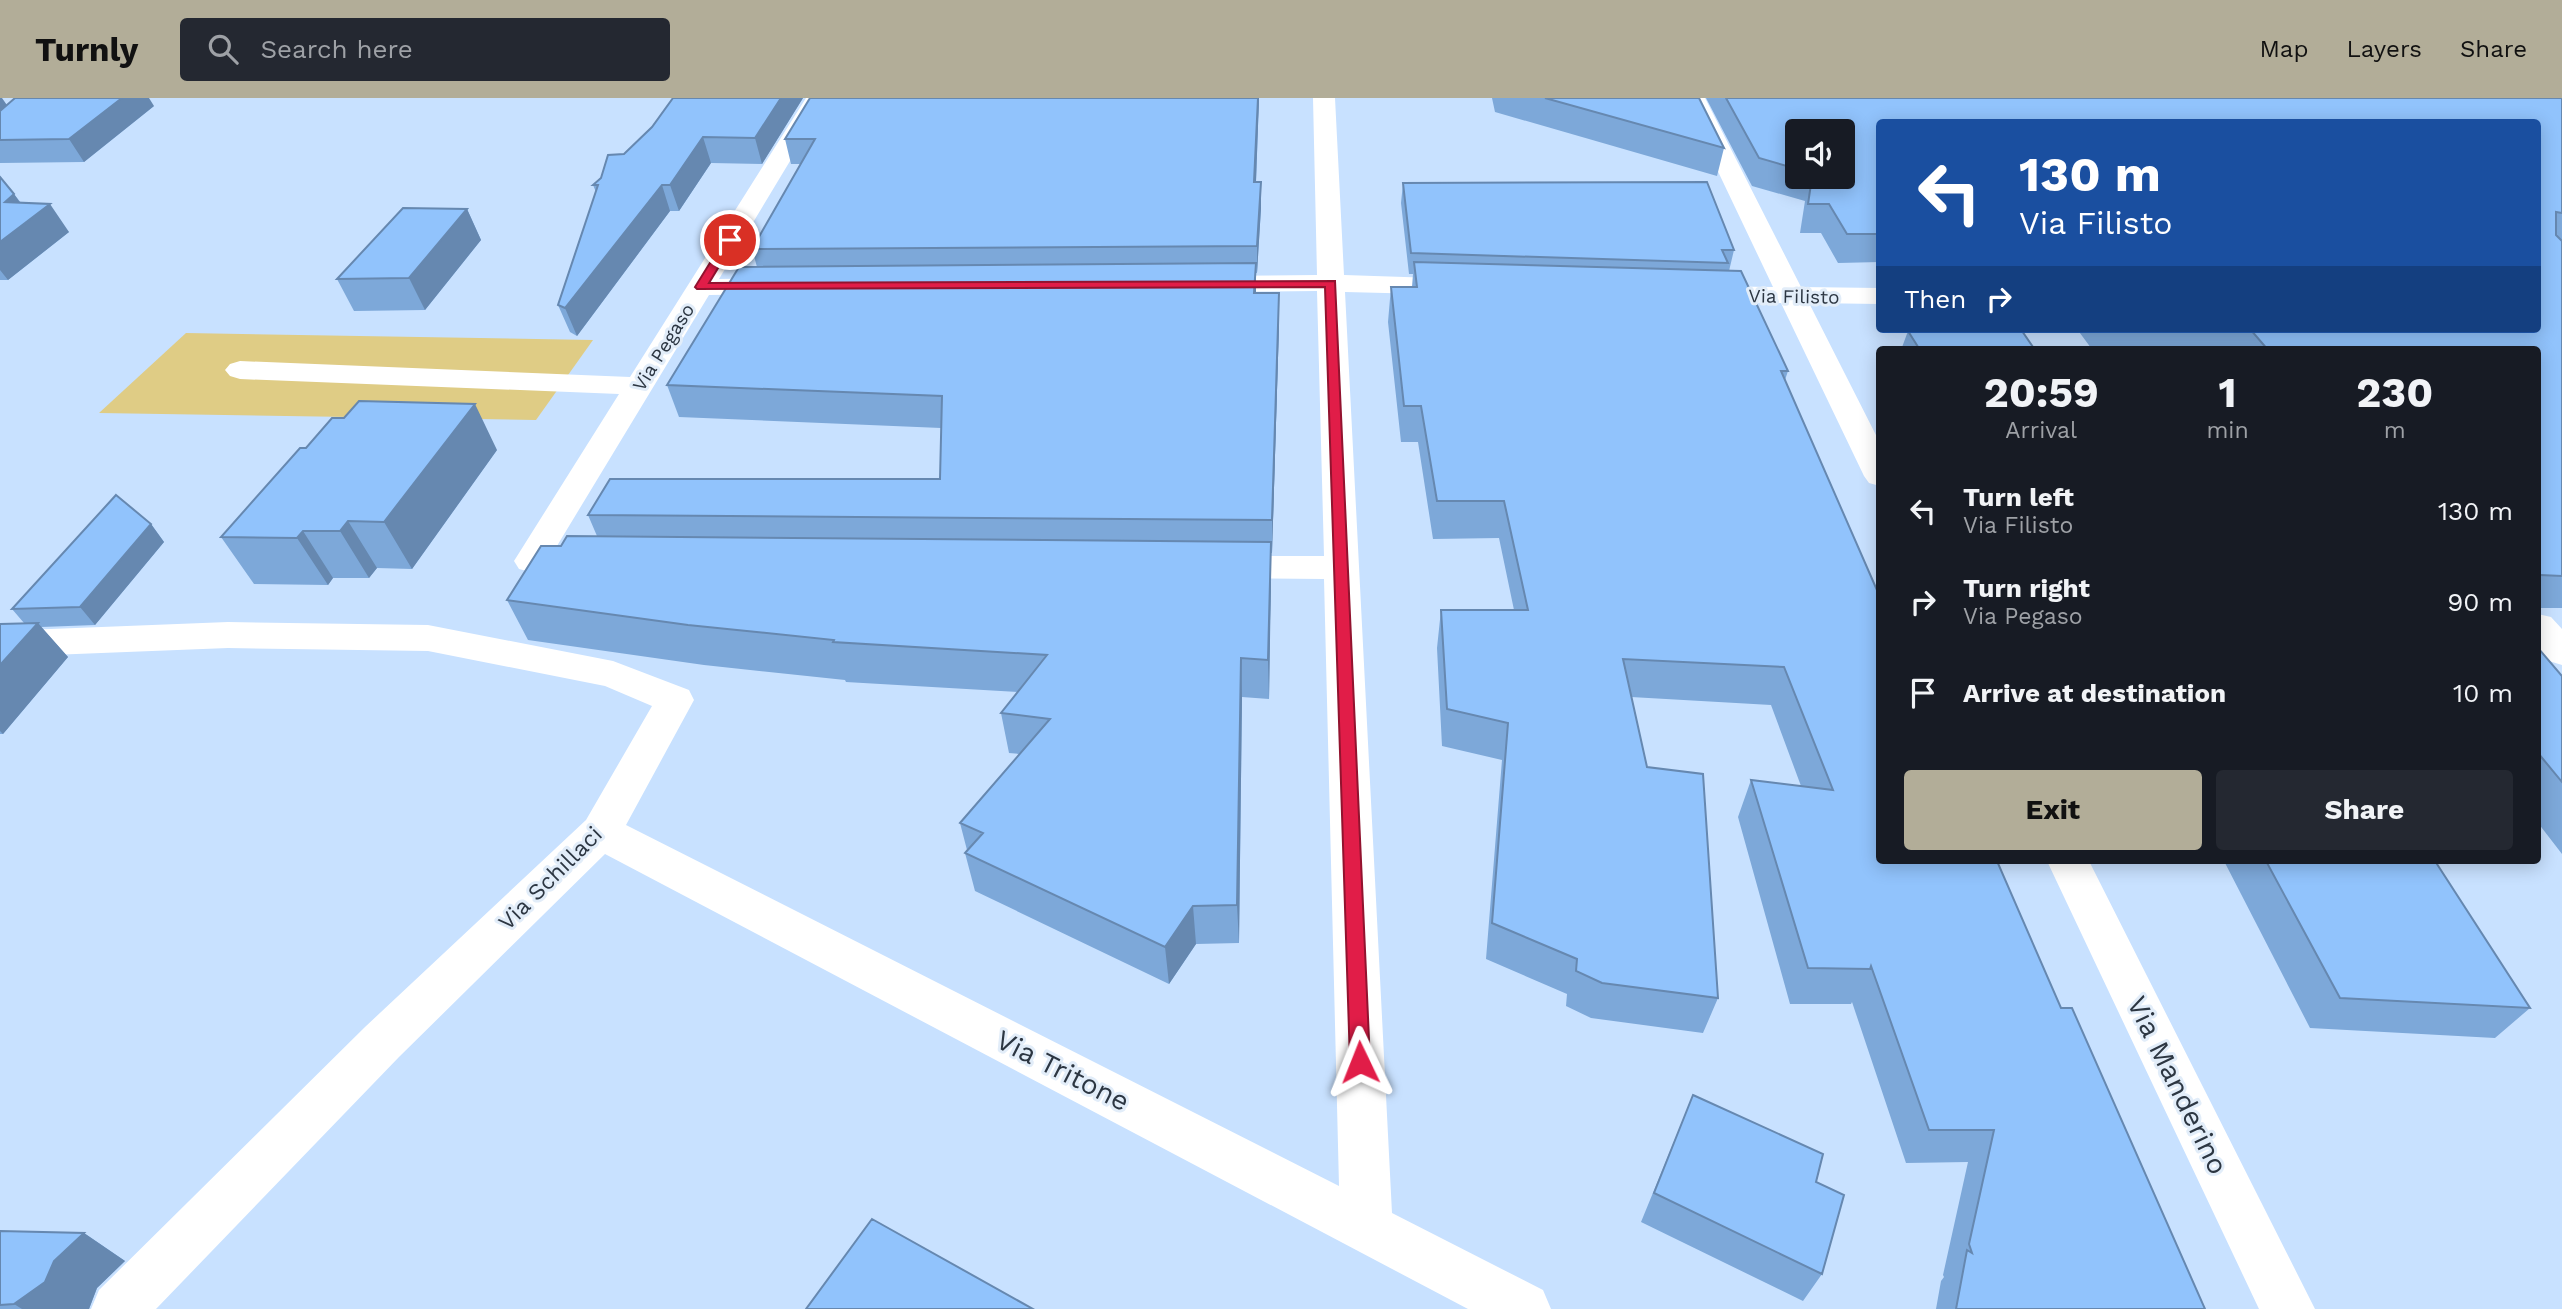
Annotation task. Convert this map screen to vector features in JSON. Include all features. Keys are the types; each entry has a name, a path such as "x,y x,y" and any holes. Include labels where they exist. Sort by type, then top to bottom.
{"street":[{"name":"Via Pegaso","path":"573,561 531,561 817,98"},
{"path":"1324,98 1366,1227"},
{"path":"1694,98 1876,468"},
{"path":"1177,284 1331,283 1484,288"},
{"path":"701,287 799,286"},
{"name":"Via Filisto","path":"1680,293 1792,297 1876,296"},
{"path":"240,370 639,386"},
{"path":"1188,566 1341,568"},
{"path":"2541,629 2562,652"},
{"name":"Via Schillaci","path":"0,644 228,635 428,638 613,674 675,700 601,832 382,1042 118,1309"},
{"name":"Via Tritone","path":"601,832 1518,1308"},
{"name":"Via Manderino","path":"2069,864 2288,1309"}],"shaded area":[{"path":"186,333 593,340 536,420 99,413"}],"building":[{"path":"15,98 122,98 69,139 0,140 0,111"},
{"path":"673,98 781,98 755,138 703,137 670,185 662,185 565,308 558,305 598,185 593,185 601,178 608,155 624,154 652,127"},
{"path":"810,98 1258,98 1254,182 1261,182 1257,246 752,249 815,139 785,139"},
{"path":"1545,98 1699,98 1724,148"},
{"path":"1726,98 2562,98 2562,213 2556,212 2556,235 2562,241 2562,576 2541,575 2541,346 2265,346 2253,333 2541,333 2541,119 1876,119 1876,234 1847,234 1829,204 1808,204 1810,189 1855,189 1855,119 1785,119 1785,166 1759,158"},
{"path":"0,177 14,194 5,202 50,204 0,242"},
{"path":"1707,182 1734,250 1722,250 1728,263 1411,253 1403,183"},
{"path":"403,208 467,209 409,278 337,279"},
{"path":"1414,262 1741,271 1788,371 1781,371 1876,588 1876,864 1998,864 2061,1008 2072,1008 2205,1309 1956,1309 1967,1250 1972,1253 1969,1244 1994,1130 1929,1130 1871,966 1870,969 1808,968 1751,780 1833,790 1784,667 1623,659 1647,767 1703,774 1718,998 1602,983 1576,971 1577,959 1492,923 1508,723 1447,709 1441,610 1528,610 1504,501 1437,501 1421,406 1404,406 1391,287 1417,287"},
{"path":"1256,263 1254,293 1279,293 1272,520 588,515 610,479 940,479 942,396 667,385 739,267"},
{"path":"1909,333 2023,333 2032,346 1917,346"},
{"path":"359,401 475,404 384,522 348,521 340,531 303,531 297,538 221,537 300,448 306,448 332,418 344,418"},
{"path":"116,495 151,524 80,607 12,609"},
{"path":"567,536 1271,542 1268,660 1241,658 1237,905 1193,906 1165,947 965,853 983,833 960,823 1050,719 1001,713 1047,655 833,642 834,640 688,625 507,600 541,546 561,546"},
{"path":"38,623 0,665 0,624"},
{"path":"2541,652 2562,676 2562,782 2541,757"},
{"path":"2268,864 2437,864 2530,1008 2340,998"},
{"path":"1693,1095 1823,1154 1816,1182 1844,1195 1822,1274 1654,1193"},
{"path":"872,1219 1033,1309 806,1309"},
{"path":"0,1231 84,1233 54,1261 45,1282 14,1304 0,1305"}],"route":[{"path":"730,240 701,287 1331,283 1360,1062"}]}
